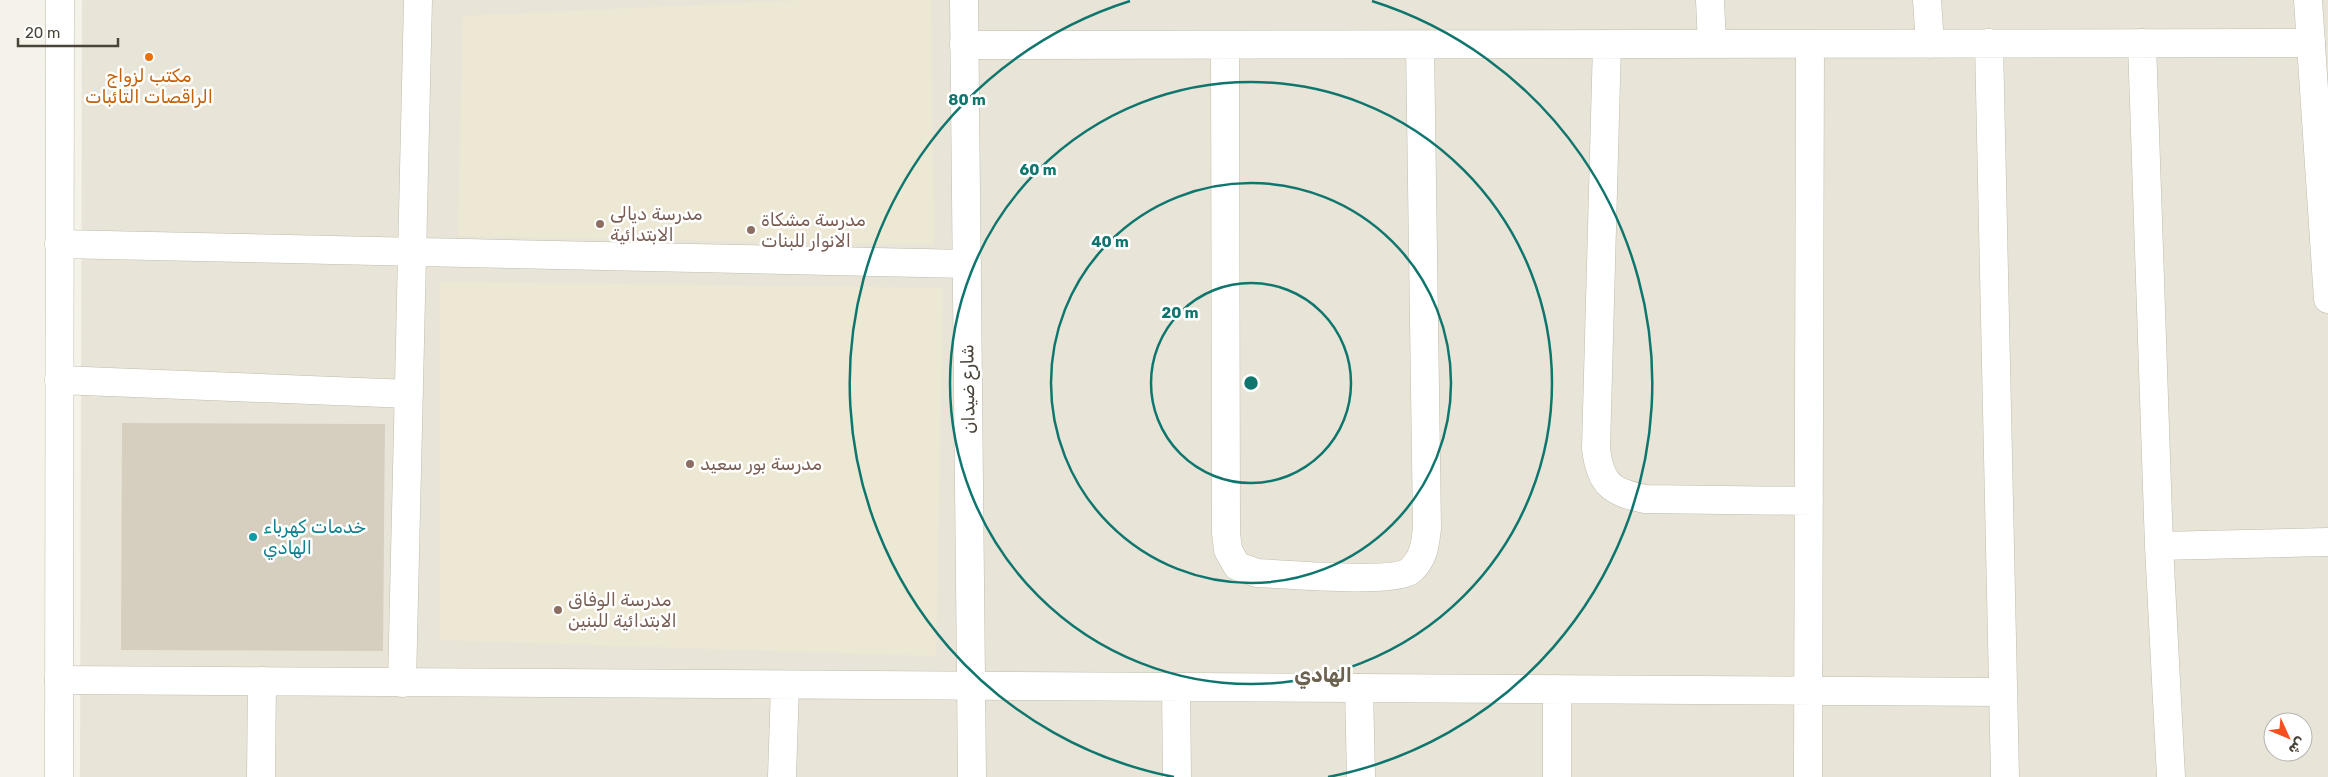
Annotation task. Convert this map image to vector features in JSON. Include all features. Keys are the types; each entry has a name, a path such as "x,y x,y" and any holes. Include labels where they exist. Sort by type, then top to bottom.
{"street":[{"path":"59,777 60,0"},
{"path":"402,683 418,0"},
{"name":"شارع ضيدان","path":"964,0 972,777"},
{"path":"1710,0 1712,44"},
{"path":"1927,0 1930,44"},
{"path":"2308,0 2328,299"},
{"path":"2142,43 2159,546 2171,777"},
{"path":"964,45 2311,43"},
{"path":"1607,44 1596,448 1598,468 1608,483 1622,494 1645,499 1809,500"},
{"path":"1808,777 1810,44"},
{"path":"1989,44 2005,777"},
{"path":"1225,45 1226,513 1228,550 1237,566 1257,573 1385,578 1409,572 1424,555 1427,528 1420,45"},
{"path":"59,244 966,264"},
{"path":"59,380 409,394"},
{"path":"2159,546 2328,542"},
{"path":"59,680 2003,692"},
{"path":"261,777 262,682"},
{"path":"782,777 785,684"},
{"path":"1176,687 1177,777"},
{"path":"1359,688 1360,777"},
{"path":"1557,689 1557,777"}],"shaded area":[{"path":"82,0 2328,0 2328,777 80,777"},
{"path":"804,0 931,0 934,245 458,236 463,16"},
{"name":"مدرسة بور سعيد","path":"440,282 943,288 936,656 440,640"}],"building":[{"name":"خدمات كهرباء الهادي","path":"122,423 385,424 383,651 121,650"}],"place":[{"name":"مكتب لزواج الراقصات التائبات","path":"149,57"},
{"name":"مدرسة ديالى الابتدائية","path":"600,224"},
{"name":"مدرسة مشكاة الانوار للبنات","path":"751,230"},
{"name":"مدرسة بور سعيد","path":"690,464"},
{"name":"خدمات كهرباء الهادي","path":"253,537"},
{"name":"مدرسة الوفاق الابتدائية للبنين","path":"558,610"}],"district":[{"name":"الهادي","path":"1323,675"}]}
